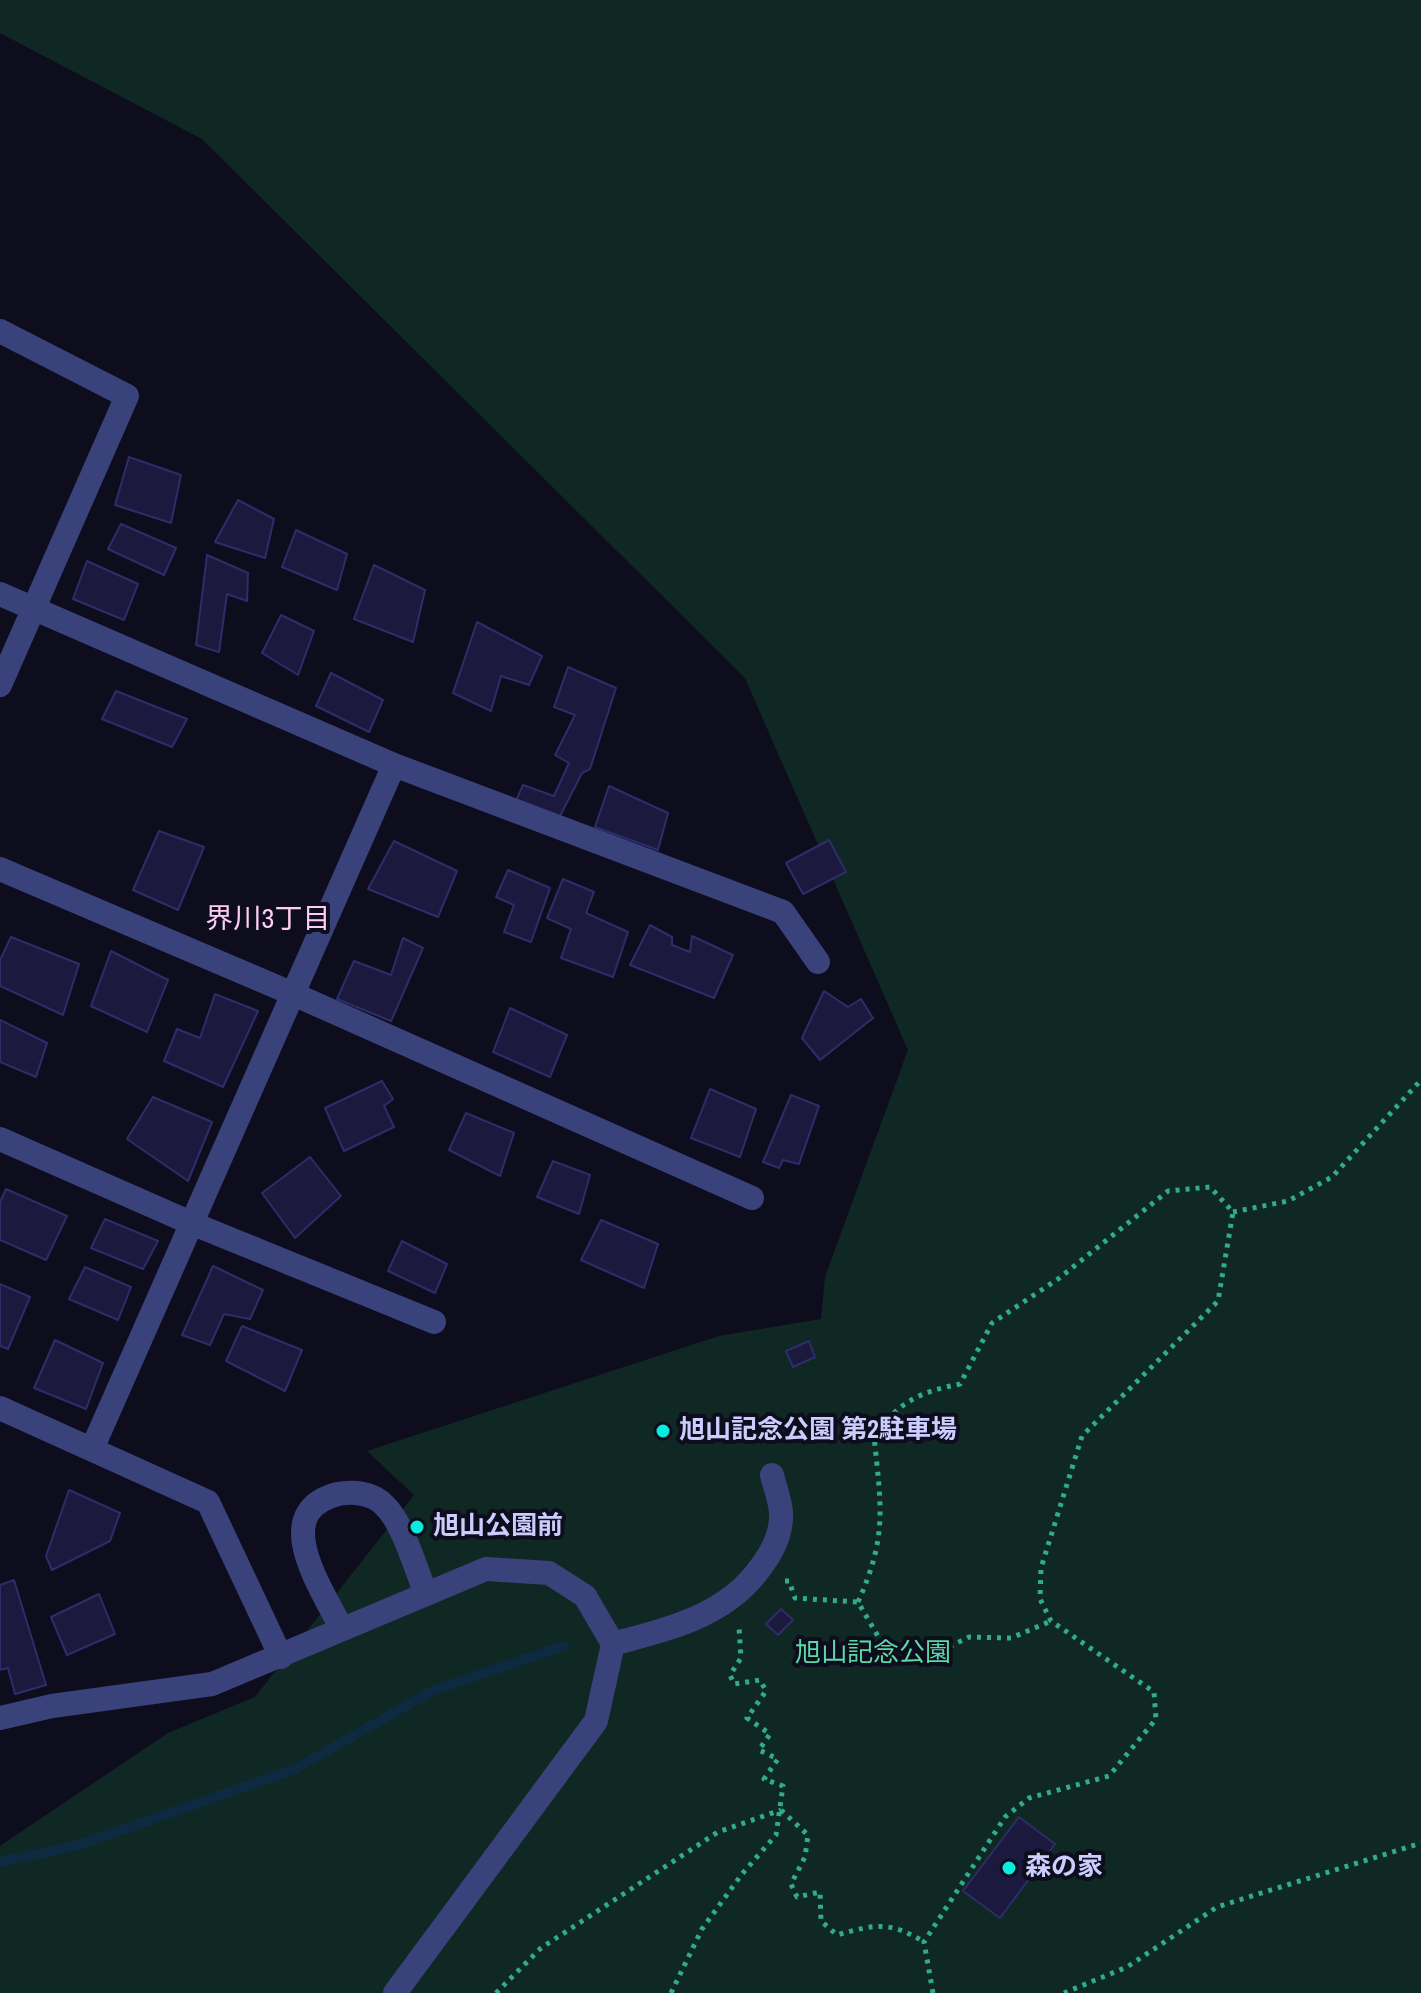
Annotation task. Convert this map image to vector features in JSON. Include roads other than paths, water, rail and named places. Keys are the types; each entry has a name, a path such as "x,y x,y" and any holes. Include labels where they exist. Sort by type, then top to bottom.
{"street":[{"path":"0,331 127,396 0,685"},
{"path":"0,594 394,765 783,912 818,962"},
{"path":"92,1449 394,765"},
{"path":"0,869 291,993 752,1198"},
{"path":"0,1139 191,1223 434,1322"},
{"path":"0,1408 208,1502 281,1657"},
{"path":"613,1644 713,1612 737,1596 762,1566 779,1534 781,1511 772,1475"},
{"path":"341,1628 304,1553 301,1534 307,1515 318,1502 339,1494 362,1493 383,1503 394,1517 426,1594"},
{"path":"0,1718 52,1706 212,1684 486,1569 549,1573 585,1596 613,1644 596,1721 395,1993"}],"waterway":[{"path":"0,1862 79,1845 295,1769 434,1690 564,1646"}],"place":[{"name":"旭山記念公園 第2駐車場","path":"663,1431"},
{"name":"旭山公園前","path":"417,1527"},
{"name":"森の家","path":"1009,1868"}],"district":[{"name":"界川3丁目","path":"268,920"}],"park label":[{"name":"旭山記念公園","path":"873,1654"}]}
